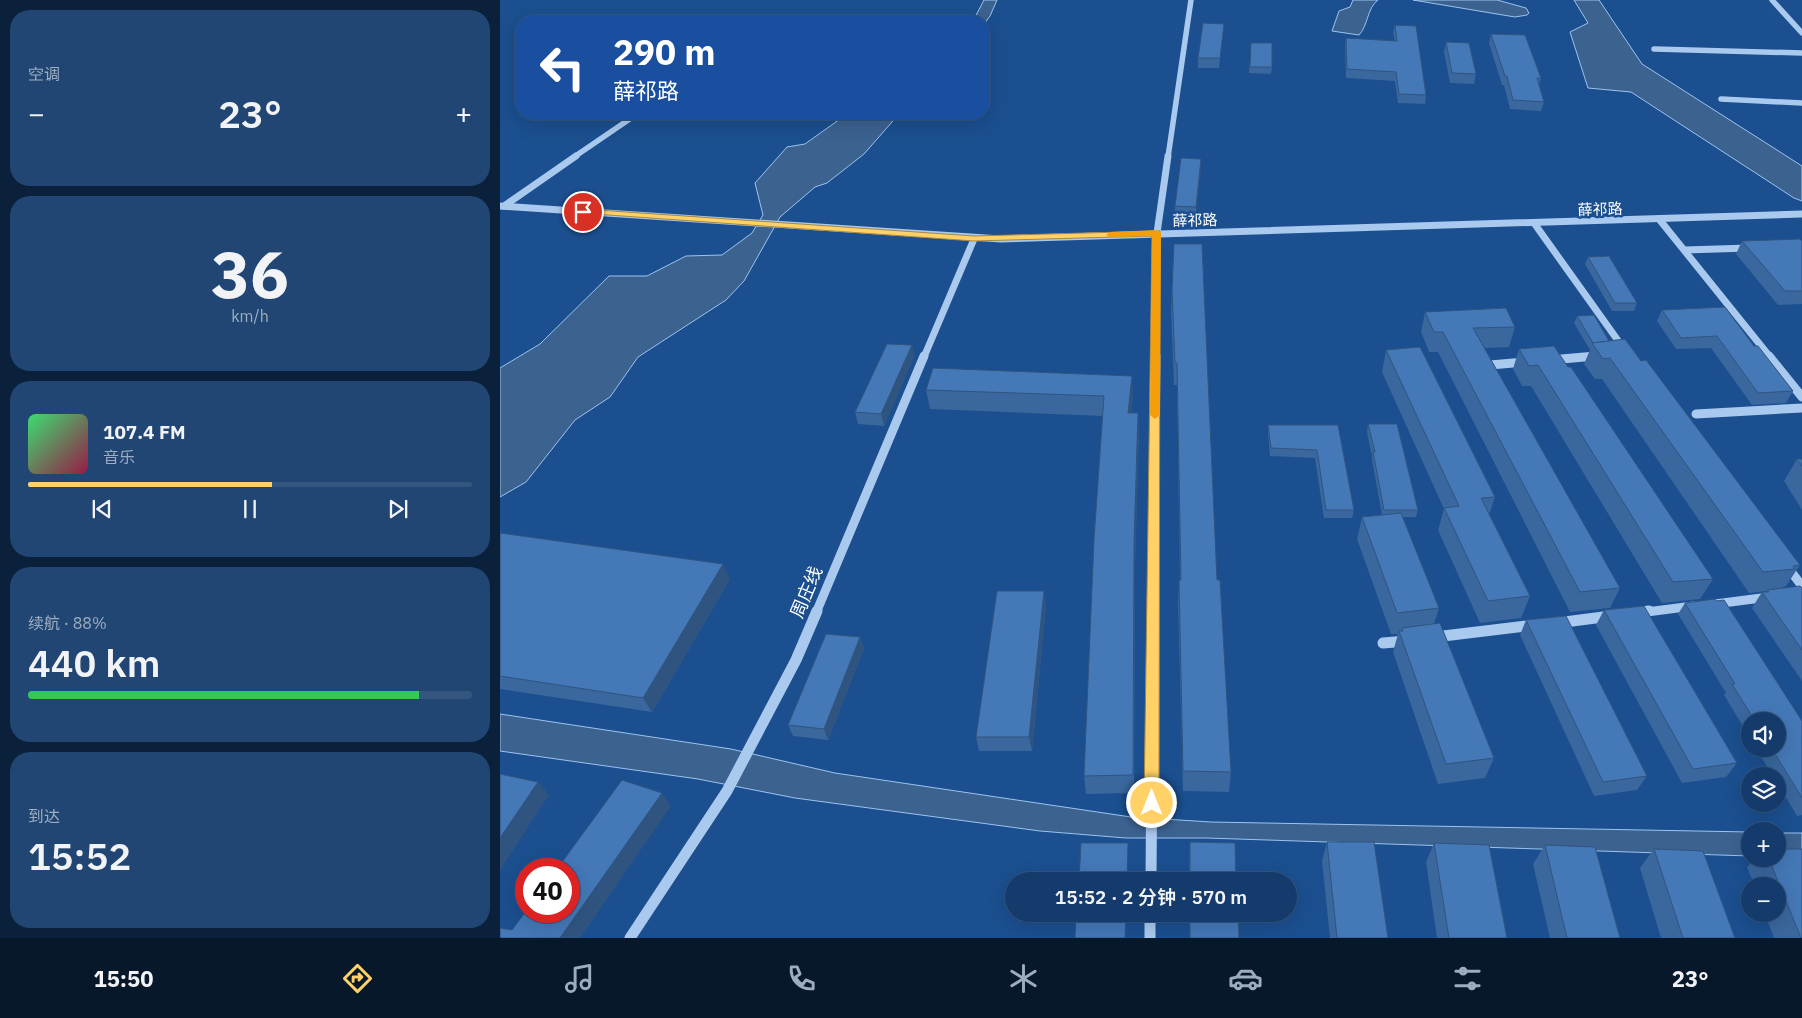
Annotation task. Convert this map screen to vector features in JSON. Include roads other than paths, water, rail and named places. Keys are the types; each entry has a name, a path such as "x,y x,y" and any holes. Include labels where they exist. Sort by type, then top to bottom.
{"street":[{"path":"1151,872 1157,233 1191,0"},
{"path":"1772,0 1802,33"},
{"path":"1654,49 1802,53"},
{"path":"1721,99 1802,103"},
{"path":"502,206 629,120"},
{"name":"薛祁路","path":"502,206 974,239 1802,214"},
{"path":"1659,219 1802,397"},
{"path":"1534,223 1628,354 1618,355"},
{"name":"周庄线","path":"630,938 726,790 752,745 796,660 974,239"},
{"path":"1684,250 1758,248"},
{"path":"1539,361 1608,356"},
{"path":"1490,365 1530,362"},
{"path":"1696,414 1802,408"},
{"path":"1779,555 1802,586"},
{"path":"1383,644 1792,594"},
{"path":"1150,922 1150,938"}],"water":[{"path":"984,0 997,0 990,16 976,15"},
{"path":"1353,0 1378,0 1374,3 1359,35 1332,31 1339,11 1350,7"},
{"path":"1413,0 1497,0 1526,8 1529,13 1515,17"},
{"path":"1574,0 1599,0 1642,64 1802,166 1802,201 1794,198 1631,92 1588,88 1570,32 1588,23"},
{"path":"839,120 894,120 864,154 827,183 815,187 780,217 744,281 726,300 638,357 610,397 575,420 526,482 500,497 500,368 540,344 609,276 647,276 686,256 722,255 752,233 763,215 755,183 787,147 805,144"},
{"path":"500,714 731,749 835,773 1131,817 1211,822 1741,832 1741,856 1207,838 1126,838 1040,831 795,798 698,779 500,751"},
{"path":"1786,833 1802,833 1802,857 1786,857"}]}
